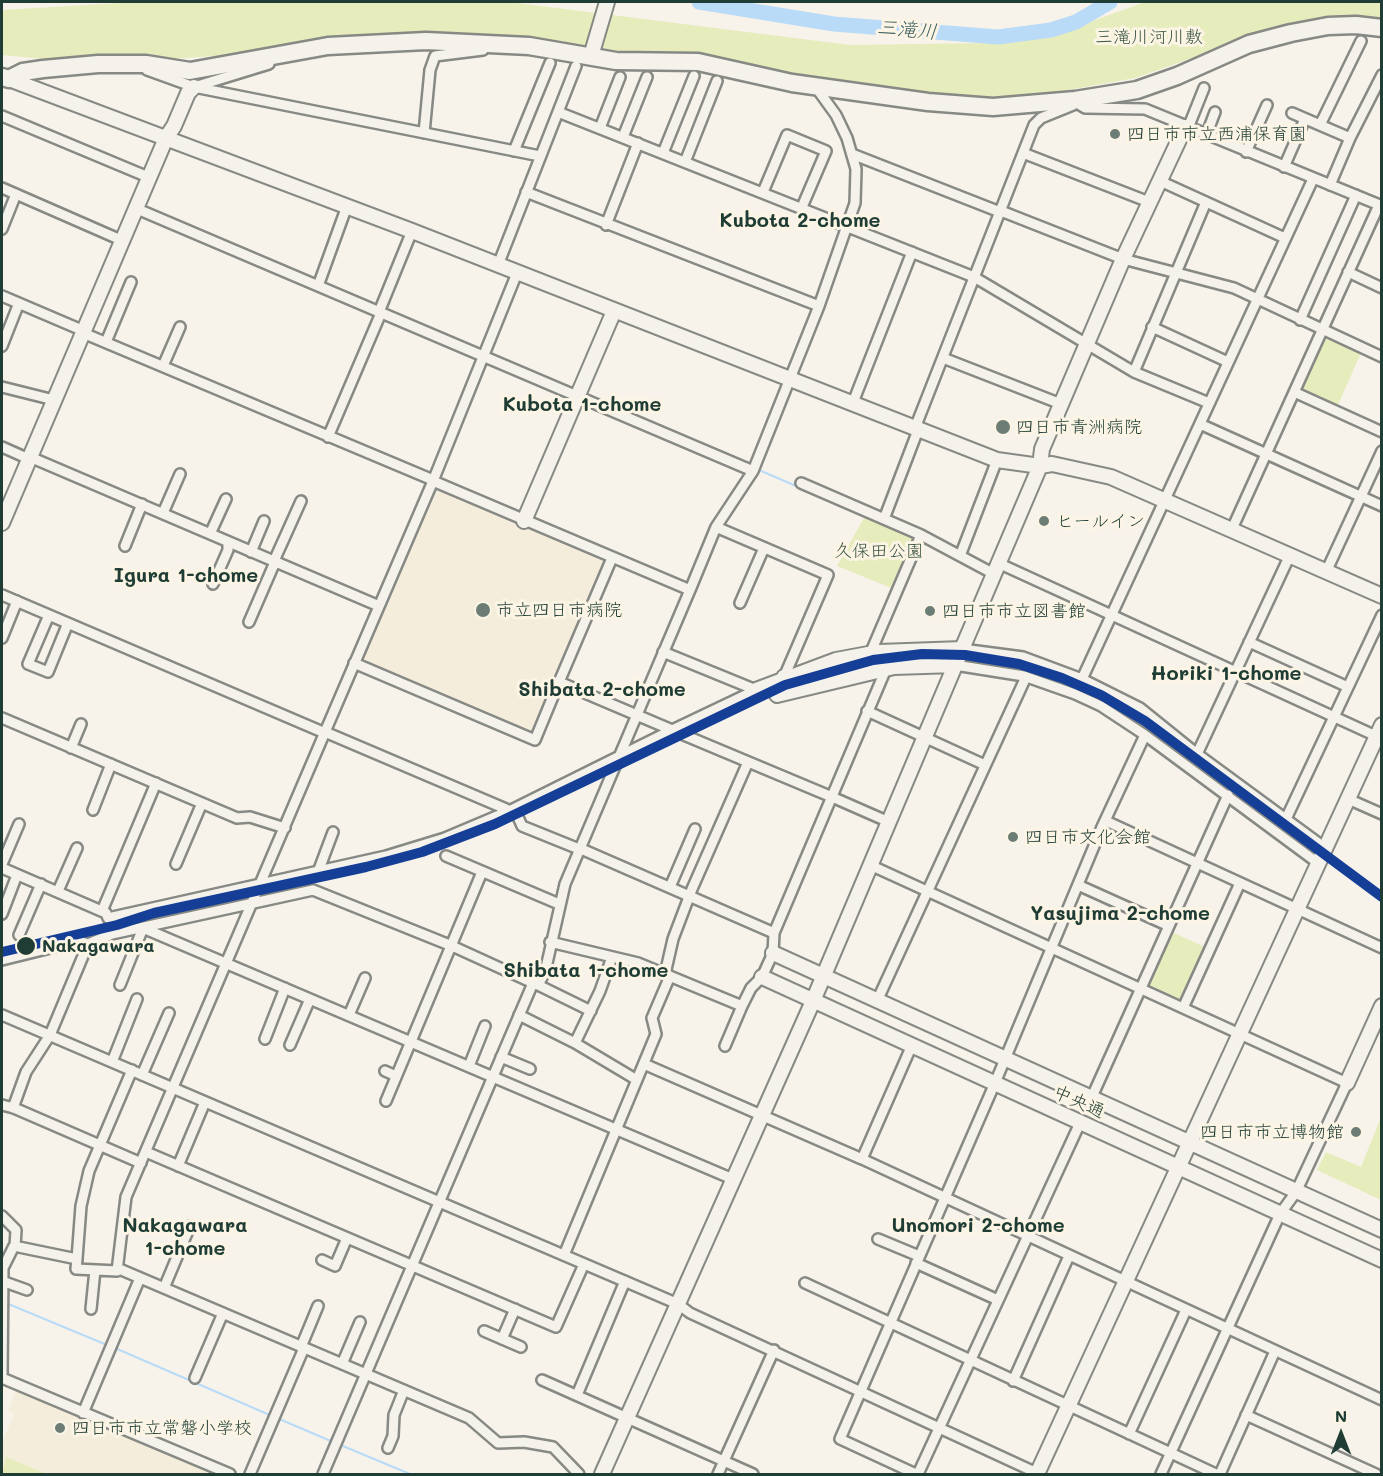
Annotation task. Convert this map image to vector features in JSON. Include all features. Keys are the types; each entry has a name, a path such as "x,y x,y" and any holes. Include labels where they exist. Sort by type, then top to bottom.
{"highway":[{"path":"5,78 23,72 68,66 131,64 190,71 328,46 426,41 529,46 592,52 616,62 710,64 773,81 928,102 993,107 1075,102 1137,90 1177,76 1249,44 1291,33 1328,26 1356,25 1382,28"}],"street":[{"path":"592,52 607,2"},
{"path":"1320,125 1361,41"},
{"path":"424,133 430,70 435,56 489,50 499,45"},
{"path":"2,522 148,177 188,93 194,87 328,46"},
{"path":"514,151 550,63"},
{"path":"131,64 194,87 540,156"},
{"path":"498,265 576,66"},
{"path":"1330,185 1350,138 1382,75"},
{"path":"663,153 694,76"},
{"path":"600,128 620,77"},
{"path":"623,137 647,77"},
{"path":"5,78 412,231 996,460 1040,466 1052,464 1111,477 1382,596"},
{"path":"685,162 717,81"},
{"path":"323,1474 519,1015 545,972 559,904 579,849 716,527 753,471 819,306 848,225 857,190 856,169 836,115 815,86"},
{"path":"602,1474 813,1001 1040,466 1042,449 1123,259 1185,127 1190,123 1204,88"},
{"path":"884,519 974,277 1037,121 1075,102 1085,108 1145,109 1380,206 1232,529"},
{"path":"1246,152 1267,105"},
{"path":"1206,136 1215,111"},
{"path":"558,112 848,225 974,277 1134,372 1209,403"},
{"path":"1292,113 1350,138"},
{"path":"2,116 148,177"},
{"path":"1284,167 1305,119"},
{"path":"763,192 787,135 826,151 802,207"},
{"path":"606,225 638,143"},
{"path":"1023,153 1149,202"},
{"path":"852,154 1123,259 1234,288 1382,357"},
{"path":"1082,679 1312,179"},
{"path":"1160,181 1285,238"},
{"path":"2,188 121,240"},
{"path":"526,192 819,306"},
{"path":"2,229 16,194"},
{"path":"1300,320 1356,195"},
{"path":"1134,372 1174,272 1206,202"},
{"path":"318,286 347,206"},
{"path":"135,208 753,471"},
{"path":"328,436 412,231"},
{"path":"852,405 912,252"},
{"path":"1348,272 1382,288"},
{"path":"132,1070 100,1144 83,1191 76,1269 117,1271 126,1197 433,481 517,273"},
{"path":"106,342 131,282"},
{"path":"2,296 690,590"},
{"path":"2,346 19,303"},
{"path":"524,521 614,310"},
{"path":"163,366 180,327"},
{"path":"1152,327 1228,362"},
{"path":"943,358 1061,404"},
{"path":"2,387 54,400"},
{"path":"1294,392 1382,432"},
{"path":"1200,424 1382,507"},
{"path":"2,447 142,504 379,606"},
{"path":"1326,572 1382,451"},
{"path":"960,556 996,460"},
{"path":"163,513 180,474"},
{"path":"2,1015 678,1304 690,1312 1038,1474 1379,731 1334,717 1112,615 960,556 884,519 801,483"},
{"path":"210,534 226,499"},
{"path":"249,622 301,501"},
{"path":"125,546 142,504"},
{"path":"251,552 264,521"},
{"path":"716,527 828,575 777,695 886,669 955,665 1026,677 1083,698 1145,735 1318,862"},
{"path":"870,654 920,538"},
{"path":"213,584 228,550 228,542"},
{"path":"740,603 764,548"},
{"path":"1197,754 1290,555"},
{"path":"354,663 535,740 612,558"},
{"path":"2,595 509,811 518,817 522,826 774,933"},
{"path":"2,638 17,602"},
{"path":"49,615 28,663 38,668 48,672 68,623"},
{"path":"1285,820 1382,615"},
{"path":"1249,642 1348,687"},
{"path":"19,824 2,866 17,875 102,911 108,918 318,872 406,850 509,811 784,677 836,660 912,649 962,649 1023,657 1082,679 1140,708 1197,754 1325,848"},
{"path":"663,652 756,690"},
{"path":"725,1046 751,988 762,977 773,953 774,933 886,669"},
{"path":"877,1001 1026,677"},
{"path":"559,682 889,822"},
{"path":"867,711 985,765"},
{"path":"2,718 237,818 250,817 278,828 285,828"},
{"path":"71,748 81,724"},
{"path":"1080,1123 917,1474 840,1439 995,1083 1078,885 1145,735"},
{"path":"564,1255 656,1034 652,1018 668,975 673,939 748,762"},
{"path":"93,810 111,764"},
{"path":"102,911 156,783"},
{"path":"1090,1099 1228,795"},
{"path":"1348,799 1382,814"},
{"path":"176,864 202,803"},
{"path":"1106,821 1382,948"},
{"path":"670,887 695,829"},
{"path":"318,872 333,832"},
{"path":"58,891 77,848"},
{"path":"446,856 559,904"},
{"path":"870,865 1347,1083"},
{"path":"378,1089 387,1097 482,872"},
{"path":"2,914 17,875"},
{"path":"1183,1008 1240,883"},
{"path":"20,935 41,884"},
{"path":"1078,885 1169,926"},
{"path":"13,1108 26,1072 50,1035 88,944 102,936 315,890 452,946 591,1011"},
{"path":"143,928 493,1075 735,1180"},
{"path":"120,985 143,928"},
{"path":"2,960 79,941 88,944"},
{"path":"550,942 638,963 742,1006"},
{"name":"中央通","path":"773,953 1382,1230"},
{"path":"575,1043 591,1011 612,957"},
{"name":"中央通","path":"762,977 1382,1260"},
{"path":"349,1015 366,978"},
{"path":"265,1039 285,988"},
{"path":"111,1062 137,999"},
{"path":"290,1045 309,999"},
{"path":"1161,1474 1280,1214 1296,1192 1382,1006"},
{"path":"142,1075 169,1013"},
{"path":"519,1015 575,1043 637,1080"},
{"path":"469,1066 486,1026"},
{"path":"862,1159 912,1045"},
{"path":"501,1057 530,1069"},
{"path":"644,1064 862,1159 1382,1400"},
{"path":"385,1071 396,1076"},
{"path":"178,1166 205,1102"},
{"path":"2,1106 13,1108 141,1162"},
{"path":"146,1152 556,1327 584,1264"},
{"path":"2,1216 16,1230 15,1247 3,1265 2,1378 230,1474"},
{"path":"164,1288 190,1226"},
{"path":"322,1260 335,1266 347,1238"},
{"path":"878,1239 998,1300"},
{"path":"15,1247 77,1259"},
{"path":"1012,1381 1069,1256"},
{"path":"117,1268 469,1418 498,1443 524,1442 553,1447 579,1474"},
{"path":"91,1309 95,1270"},
{"path":"83,1413 140,1278"},
{"path":"2,1281 27,1290"},
{"path":"577,1395 625,1281"},
{"path":"805,1283 889,1325 1218,1474 1275,1351"},
{"path":"250,1474 318,1306"},
{"path":"502,1339 515,1309"},
{"path":"1129,1434 1186,1310"},
{"path":"195,1378 223,1313"},
{"path":"342,1364 360,1322"},
{"path":"484,1331 521,1347"},
{"path":"717,1474 774,1350"},
{"path":"542,1380 753,1474"},
{"path":"388,1448 393,1436 394,1415 404,1390"},
{"path":"1246,1415 1379,1474"}],"shaded area":[{"name":"市立四日市病院","path":"438,487 602,557 606,562 533,731 529,734 363,663 361,657 433,489"},
{"name":"四日市市立常磐小学校","path":"17,1388 217,1473 2,1474 2,1443 14,1414 8,1411"}],"green space":[{"name":"三滝川河川敷","path":"137,2 509,2 850,45 987,43 1090,22 1145,2 1381,2 1382,20 1354,15 1275,29 1135,78 1046,94 972,98 800,77 559,42 428,33 308,42 230,55 169,59 107,56 45,59 2,55 2,10"},
{"path":"1326,337 1361,353 1337,407 1301,391 1299,387 1322,338"},
{"name":"久保田公園","path":"866,514 916,536 894,589 837,566"},
{"path":"1172,932 1207,948 1183,999 1179,1000 1150,987 1149,983"},
{"path":"1381,1117 1381,1200 1317,1170 1326,1152 1361,1167"},
{"path":"6,1457 47,1474 2,1474"}],"waterway":[{"name":"三滝川","path":"699,2 834,24 998,37 1051,30 1076,22 1110,2"},
{"path":"759,470 916,538"},
{"path":"921,540 975,570"},
{"path":"6,1303 107,1345"},
{"path":"115,1348 272,1416"},
{"path":"277,1418 333,1442"},
{"path":"338,1444 410,1474"}],"transit line":[{"path":"2,952 117,925 154,913 366,867 422,852 495,824 785,685 873,660 922,654 965,655 1019,664 1062,678 1101,695 1145,721 1382,897"}],"place":[{"name":"四日市市立西浦保育園","path":"1115,134"},
{"name":"四日市青洲病院","path":"1003,427"},
{"name":"ヒールイン","path":"1044,521"},
{"name":"市立四日市病院","path":"483,610"},
{"name":"四日市市立図書館","path":"930,611"},
{"name":"四日市文化会館","path":"1013,837"},
{"name":"Nakagawara","path":"26,946"},
{"name":"四日市市立博物館","path":"1356,1132"},
{"name":"四日市市立常磐小学校","path":"60,1428"}],"district":[{"name":"Kubota 2-chome","path":"800,221"},
{"name":"Kubota 1-chome","path":"582,405"},
{"name":"Igura 1-chome","path":"186,576"},
{"name":"Horiki 1-chome","path":"1226,674"},
{"name":"Shibata 2-chome","path":"602,690"},
{"name":"Yasujima 2-chome","path":"1120,914"},
{"name":"Shibata 1-chome","path":"586,971"},
{"name":"Unomori 2-chome","path":"978,1226"},
{"name":"Nakagawara 1-chome","path":"185,1238"}]}
